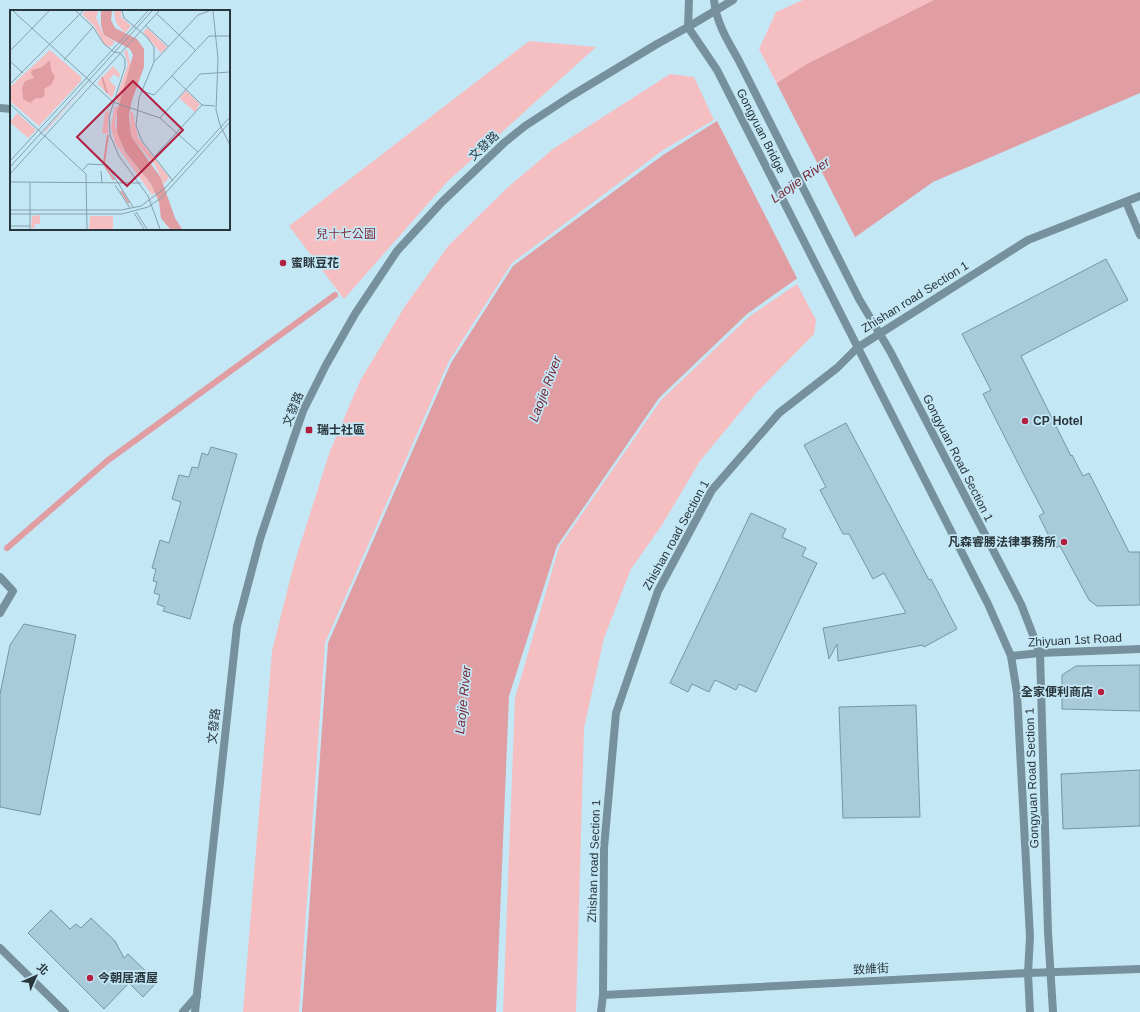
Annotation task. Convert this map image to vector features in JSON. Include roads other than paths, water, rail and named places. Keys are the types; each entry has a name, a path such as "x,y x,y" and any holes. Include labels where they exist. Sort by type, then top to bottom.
{"street":[{"path":"688,27 689,0"},
{"path":"714,0 715,12"},
{"name":"文發路","path":"195,1012 237,626 260,539 303,411 326,365 355,314 397,251 442,202 505,142 525,126 570,96 734,0"},
{"name":"Gongyuan Bridge","path":"715,12 723,33 738,59 859,299"},
{"name":"Gongyuan Bridge","path":"688,27 717,70 838,309"},
{"path":"0,108 10,109"},
{"name":"Zhishan road Section 1","path":"601,1012 603,995 604,848 616,713 658,591 712,490 779,413 837,368 858,348 1028,240 1140,196"},
{"path":"1126,202 1140,235"},
{"name":"Gongyuan Road Section 1","path":"859,299 880,333 1021,604 1040,653 1048,925 1053,1012"},
{"name":"Gongyuan Road Section 1","path":"838,309 988,604 1011,656 1017,693 1030,937 1028,973 1030,1012"},
{"path":"0,577 13,591 0,613"},
{"name":"Zhiyuan 1st Road","path":"1011,656 1040,653 1140,649"},
{"path":"0,948 65,1012"},
{"name":"致維街","path":"603,995 1028,973 1140,969"},
{"path":"183,1012 198,995"}],"water":[{"name":"Laojie River","path":"934,0 1140,0 1140,93 933,182 747,314 659,398 557,546 509,696 496,1012 302,1012 328,643 451,363 513,266 663,155 807,64"}],"waterway":[{"path":"7,548 107,461 335,295"}],"place":[{"name":"蜜眯豆花","path":"283,263"},
{"name":"CP Hotel","path":"1025,421"},
{"name":"瑞士社區","path":"309,430"},
{"name":"凡森睿勝法律事務所","path":"1064,542"},
{"name":"全家便利商店","path":"1101,692"},
{"name":"今朝居酒屋","path":"90,978"}],"park label":[{"name":"兒十七公園","path":"346,234"}]}
